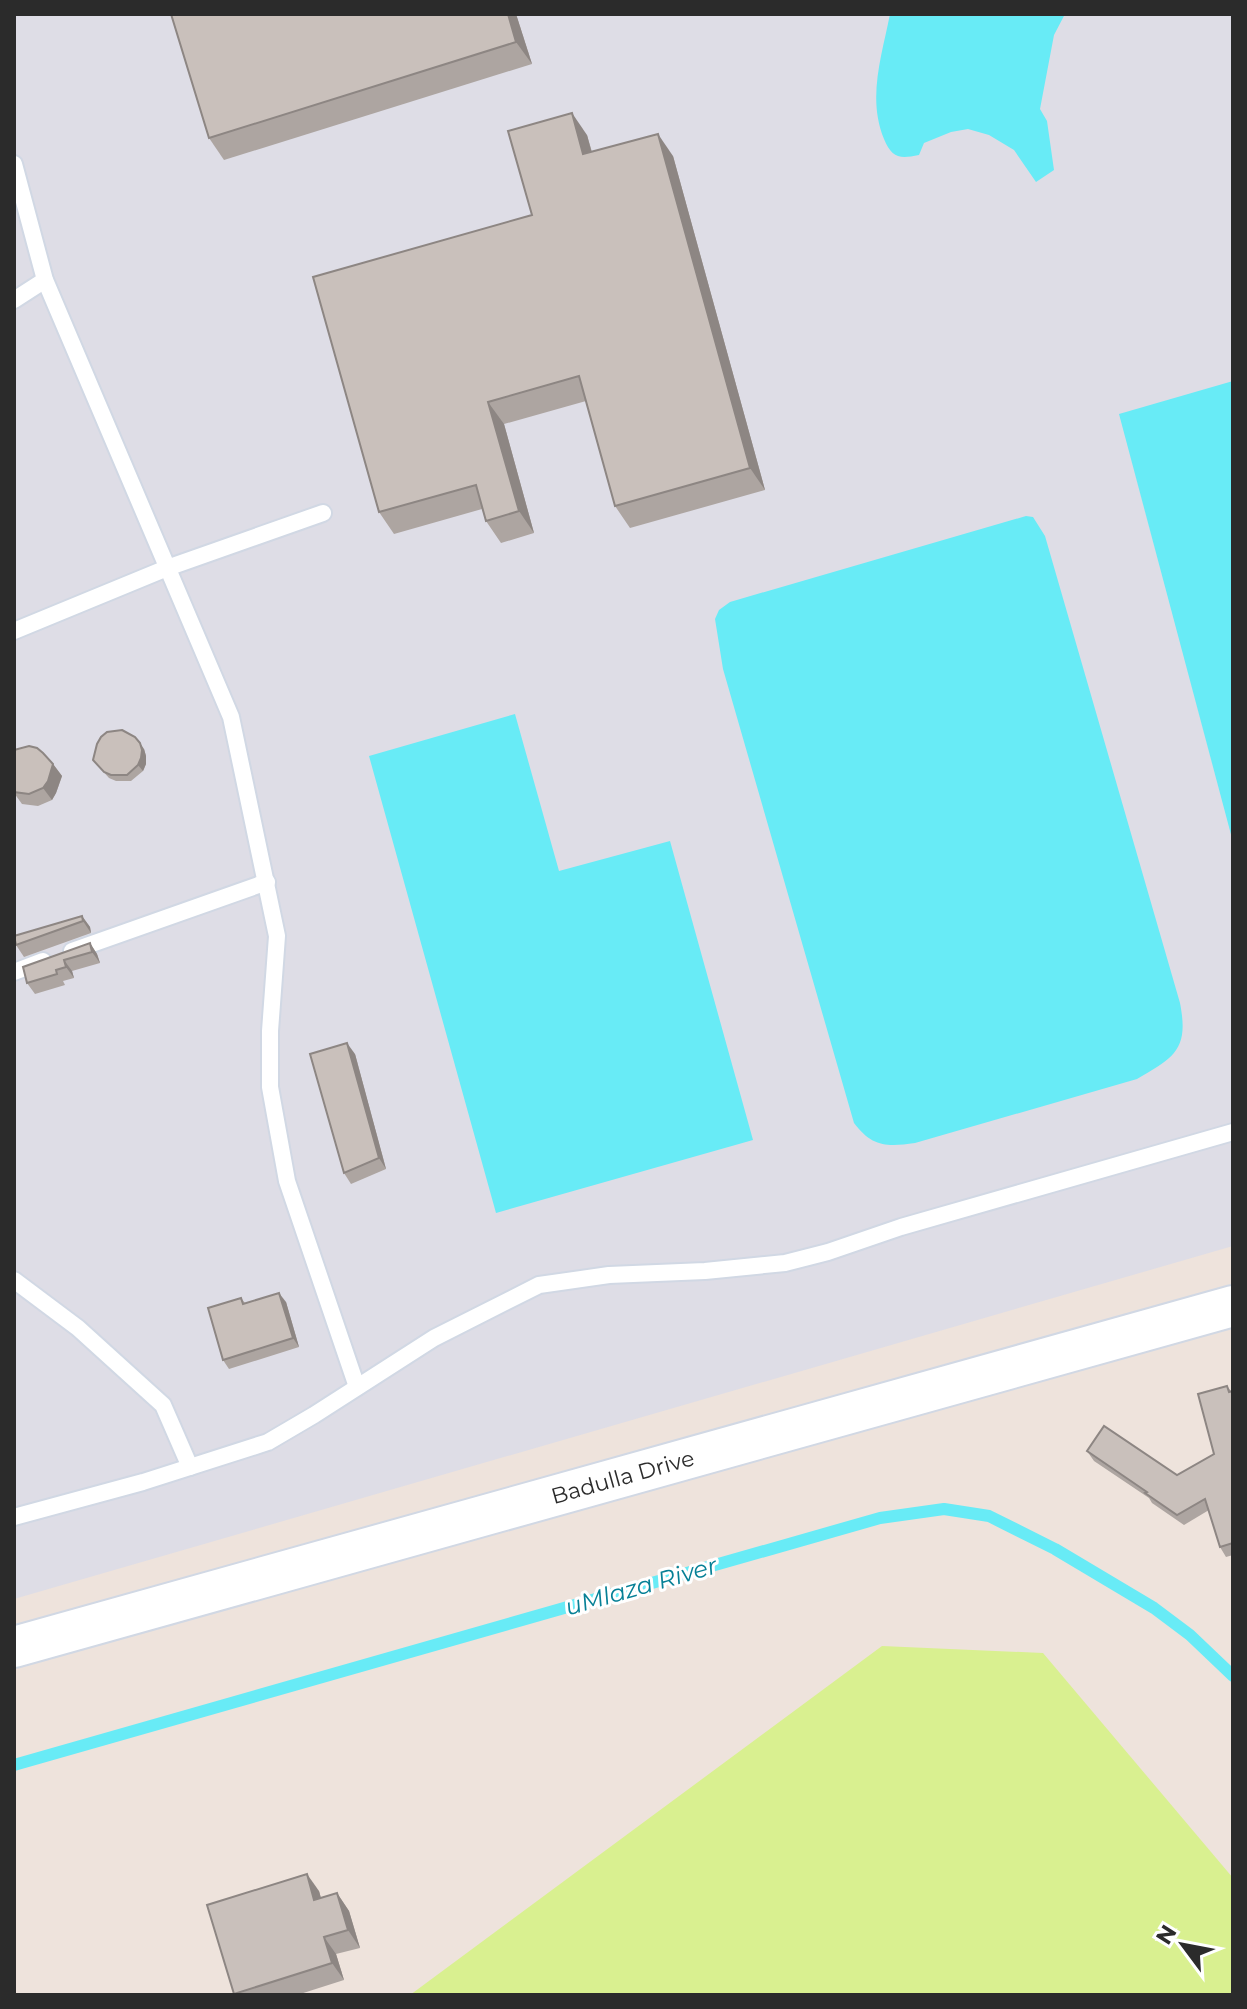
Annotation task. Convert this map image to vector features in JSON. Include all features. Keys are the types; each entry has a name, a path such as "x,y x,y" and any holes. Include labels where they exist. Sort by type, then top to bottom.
{"street":[{"name":"Badulla Drive","path":"14,1647 1233,1306"}],"lane":[{"path":"14,164 45,280 231,717 277,936 270,1031 270,1087 287,1181 357,1387"},
{"path":"14,300 45,280"},
{"path":"14,631 167,568 323,513"},
{"path":"14,972 267,882"},
{"path":"14,1517 268,1442 434,1338 539,1285 609,1275 705,1271 785,1263 1233,1132"},
{"path":"14,1280 78,1328 163,1405 190,1467"}],"shaded area":[{"path":"14,14 1233,14 1233,1246 14,1599"}],"green space":[{"path":"882,1646 1043,1653 1233,1878 1233,1995 410,1995"}],"water":[{"path":"890,14 1065,14 1054,35 1040,109 1047,121 1054,170 1036,182 1014,150 989,135 968,129 924,143 919,155 901,157 893,153 879,124 876,92"},
{"path":"1233,381 1233,842 1119,414"},
{"path":"1026,516 1033,517 1045,536 1180,1003 1180,1041 1170,1057 1137,1079 915,1143 881,1144 867,1137 854,1123 723,669 715,619 719,610 730,602"},
{"path":"515,714 559,871 670,841 753,1140 496,1213 369,756"}],"building":[{"path":"171,14 508,14 516,42 209,138"},
{"path":"572,113 583,154 658,134 750,468 615,506 579,376 488,402 519,511 486,521 476,485 379,512 313,277 532,215 508,131"},
{"path":"122,730 140,743 141,758 127,775 111,775 93,760 101,737 107,732"},
{"path":"29,746 37,748 53,764 48,781 43,788 29,794 14,792 14,750"},
{"path":"82,916 83,921 16,945 14,936"},
{"path":"90,943 92,952 64,960 66,967 56,970 57,974 27,983 23,967"},
{"path":"347,1043 379,1158 344,1173 310,1054"},
{"path":"279,1293 293,1338 223,1360 208,1308 241,1298 243,1304"},
{"path":"1227,1386 1229,1392 1233,1391 1233,1543 1220,1547 1205,1499 1177,1515 1087,1451 1104,1426 1177,1475 1214,1454 1198,1394"},
{"path":"307,1874 314,1900 337,1893 348,1930 324,1937 332,1963 234,1994 207,1905"}],"waterway":[{"name":"uMlaza River","path":"14,1765 880,1518 944,1509 989,1516 1055,1549 1154,1608 1190,1635 1233,1676"}]}
